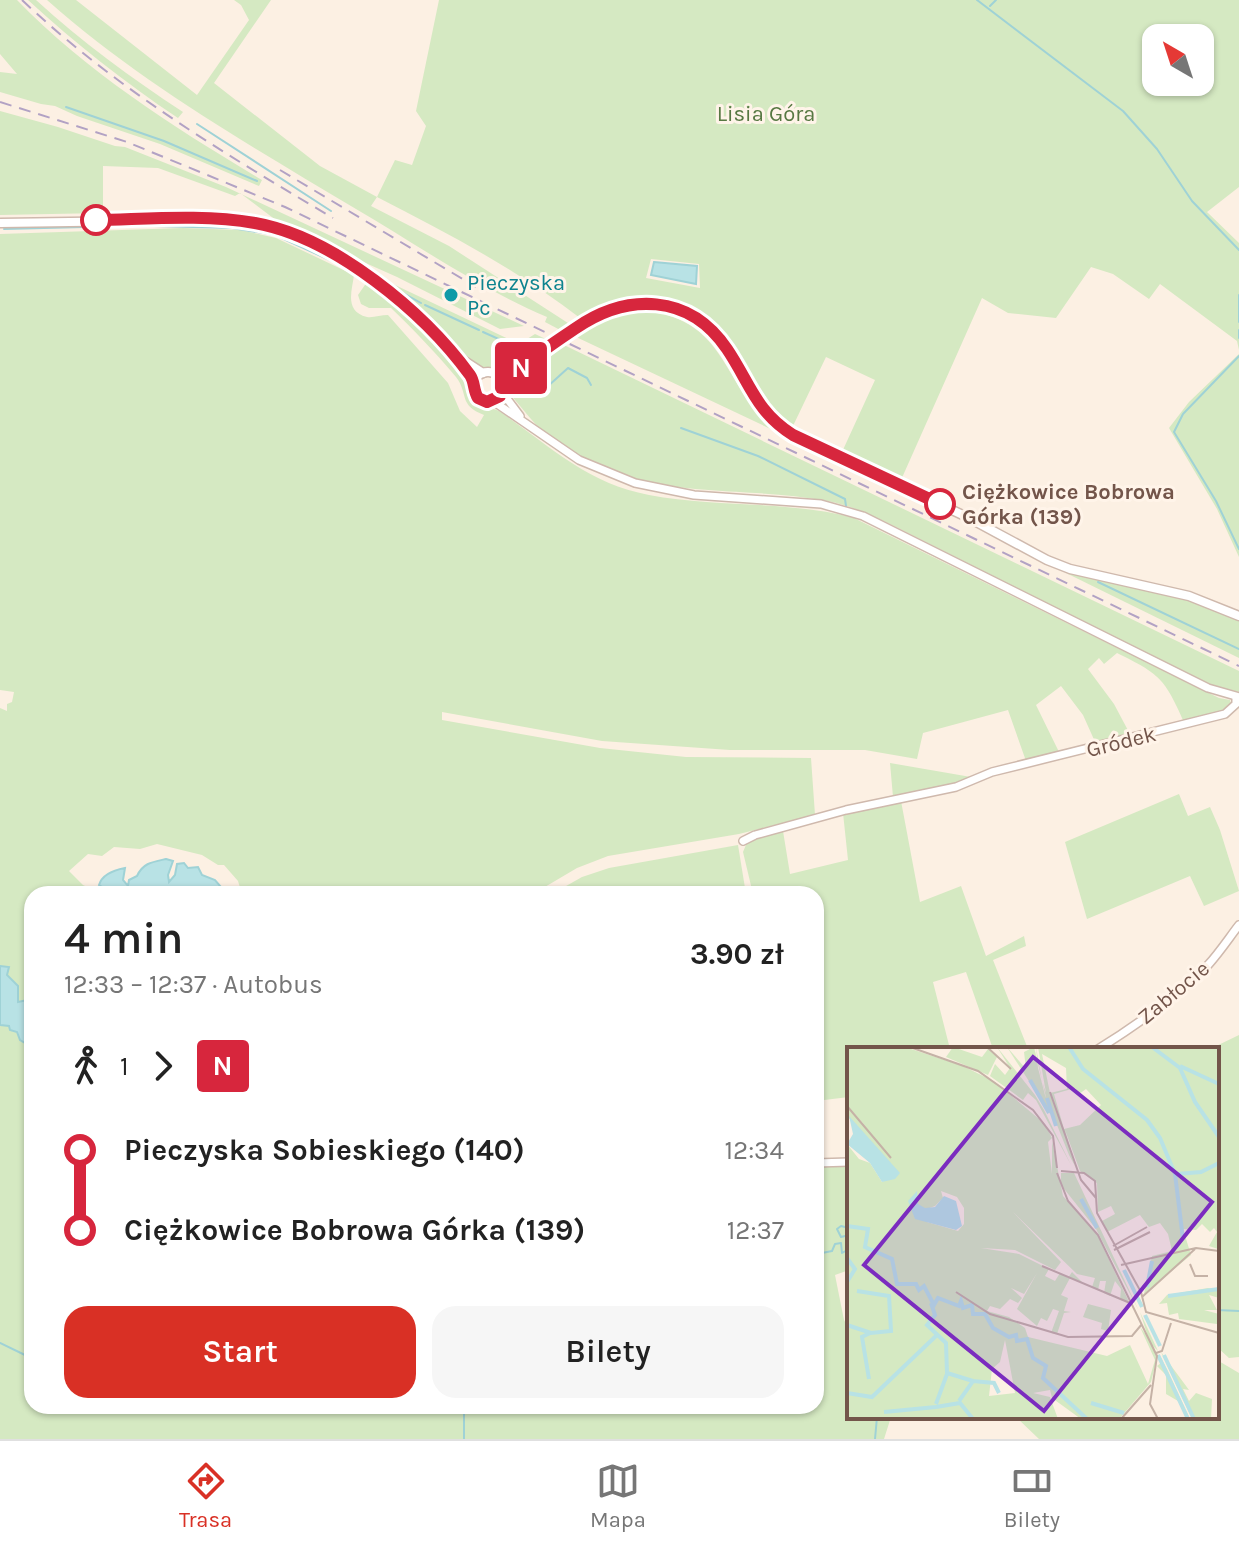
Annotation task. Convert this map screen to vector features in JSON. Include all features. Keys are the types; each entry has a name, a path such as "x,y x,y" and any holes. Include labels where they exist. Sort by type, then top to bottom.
{"street":[{"path":"0,223 180,219 240,221 270,227 331,253 368,275 454,355 474,382 478,398 493,401 521,418 579,460 635,483 685,494 821,504 863,516 1197,683 1238,697"},
{"path":"493,401 528,361 606,310 629,304 656,304 680,310 711,330 727,350 764,412 793,435 964,515 1047,560 1070,569 1189,596 1239,616"},
{"path":"454,355 483,373 496,374 528,361"},
{"path":"474,382 483,373"},
{"path":"496,374 521,418"},
{"name":"Gródek","path":"743,841 846,810 956,787 992,772 1225,714 1236,704 1238,697"},
{"name":"Zabłocie","path":"1101,1047 1128,1030 1197,975 1239,925"},
{"path":"824,1163 847,1162"}],"green space":[{"path":"0,0 17,0 73,52 165,119 262,180 259,186 160,144 55,106 0,92 0,72 17,74 0,54"},
{"path":"28,0 36,0 107,59 183,112 178,118 139,91"},
{"path":"47,0 76,0 197,95 249,20 241,5 234,0 271,0 214,83 320,166 377,197 371,206 449,246 571,325 562,331 545,322 547,317 450,266 276,161 158,86"},
{"name":"Lisia Góra","path":"439,0 1239,0 1239,187 1207,212 1239,243 1239,350 1237,341 1160,284 1149,299 1113,274 1091,267 1056,318 1008,313 982,298 901,480 842,452 875,380 826,357 792,428 777,415 760,388 752,385 723,335 692,309 674,302 636,299 598,309 580,318 507,268 377,197 395,160 412,165 426,126 416,111","holes":["651,259 699,264 700,288 646,278"]},
{"path":"0,111 125,147 240,193 235,196 158,168 103,166 103,213 0,215"},
{"path":"242,194 524,326 500,329 397,277 285,227"},
{"path":"183,228 240,230 276,238 354,275 351,300 355,310 367,317 388,315 448,383 460,411 477,427 484,415 470,407 456,377 424,341 391,308 369,308 361,304 358,295 367,282 433,342 465,379 474,403 499,411 588,473 649,495 700,502 778,506 854,518 1219,698 1230,700 1231,705 1227,709 1184,722 1160,679 1117,653 1104,664 1099,658 1088,669 1114,704 1131,736 1096,744 1083,715 1061,686 1036,705 1060,754 1026,761 1008,710 923,733 917,759 865,750 730,750 602,741 442,712 442,720 600,748 686,757 811,758 815,815 739,834 608,856 577,868 547,886 240,886 224,865 218,865 202,855 157,844 140,849 114,847 102,856 88,854 69,871 85,886 24,886 24,1414 824,1414 824,1166 847,1164 847,1271 835,1275 847,1325 847,1419 890,1419 884,1439 0,1439 0,708 7,711 7,704 12,702 14,692 0,690 0,234"},
{"path":"393,284 519,344 535,334 548,340 505,368 479,367 391,289"},
{"path":"640,310 669,316 691,326 708,340 758,414 777,432 574,336 611,315"},
{"path":"564,345 1239,671 1239,692 1207,684 871,515 828,501 651,483 617,474 584,459 545,433 509,393 513,383"},
{"path":"1239,354 1239,557 1217,509 1169,428 1189,402"},
{"path":"1066,573 1174,594 1239,621 1239,658"},
{"path":"890,763 971,777 962,783 893,797"},
{"path":"1179,794 1188,816 1210,807 1239,891 1204,906 1190,876 1087,919 1065,842"},
{"path":"901,801 920,902 961,886 986,956 1024,936 1026,946 993,960 1027,1047 992,1047 966,972 933,982 949,1047 847,1047 847,1097 824,1100 824,886 751,886 743,852 748,840 783,831 790,874 848,860 843,813"},
{"path":"738,845 745,886 566,886 609,868"},
{"path":"1239,1035 1239,1357 1229,1358 1219,1349 1219,1047 1214,1047"},
{"path":"1219,1361 1239,1373 1239,1439 1039,1439 1018,1419 1219,1419"}],"water":[{"path":"654,262 697,266 696,284 651,275"},
{"path":"173,861 169,882 175,875 177,864 184,863 188,868 198,867 202,875 215,880 220,886 128,886 129,880 152,862"},
{"path":"125,868 123,880 128,886 99,885 109,874"},
{"path":"0,966 9,967 7,975 18,986 18,1002 24,1001 24,1042 9,1026 0,1025"}],"waterway":[{"path":"977,0 1123,111 1157,149 1192,201 1239,250"},
{"path":"990,6 996,0"},
{"path":"66,107 164,141 257,181"},
{"path":"197,124 331,211"},
{"path":"90,227 149,226"},
{"path":"154,226 232,228 275,235 345,267"},
{"path":"4,229 84,227"},
{"path":"403,293 421,303"},
{"path":"1239,295 1239,322"},
{"path":"425,305 479,330"},
{"path":"1239,330 1239,338"},
{"path":"483,332 514,346"},
{"path":"1239,356 1183,414 1174,432 1216,501 1239,549"},
{"path":"537,378 547,387 568,368 587,378 591,385"},
{"path":"681,428 758,456 845,499 846,506"},
{"path":"1098,582 1239,649"},
{"path":"847,1228 837,1229 841,1237 847,1236"},
{"path":"824,1253 832,1251 835,1244 841,1243 842,1253 847,1250"},
{"path":"1219,1310 1239,1311"},
{"path":"0,1343 24,1355"},
{"path":"464,1414 464,1439"},
{"path":"875,1439 877,1419"}],"railway":[{"path":"22,0 132,91 211,144 333,218"},
{"path":"0,102 127,142 285,207 1239,666"},
{"path":"280,170 476,287"}],"bus line":[{"name":"N","path":"96,220 229,221 258,224 287,232 350,263 383,287 454,355 474,382 474,393 487,402 497,399 503,385 528,361 595,315 615,307 643,303 680,310 711,330 727,350 764,412 777,424 793,435 940,504"}],"place":[{"name":"Pieczyska Pc","path":"451,295"},
{"name":"Ciężkowice Bobrowa Górka (139)","path":"940,504"}]}
